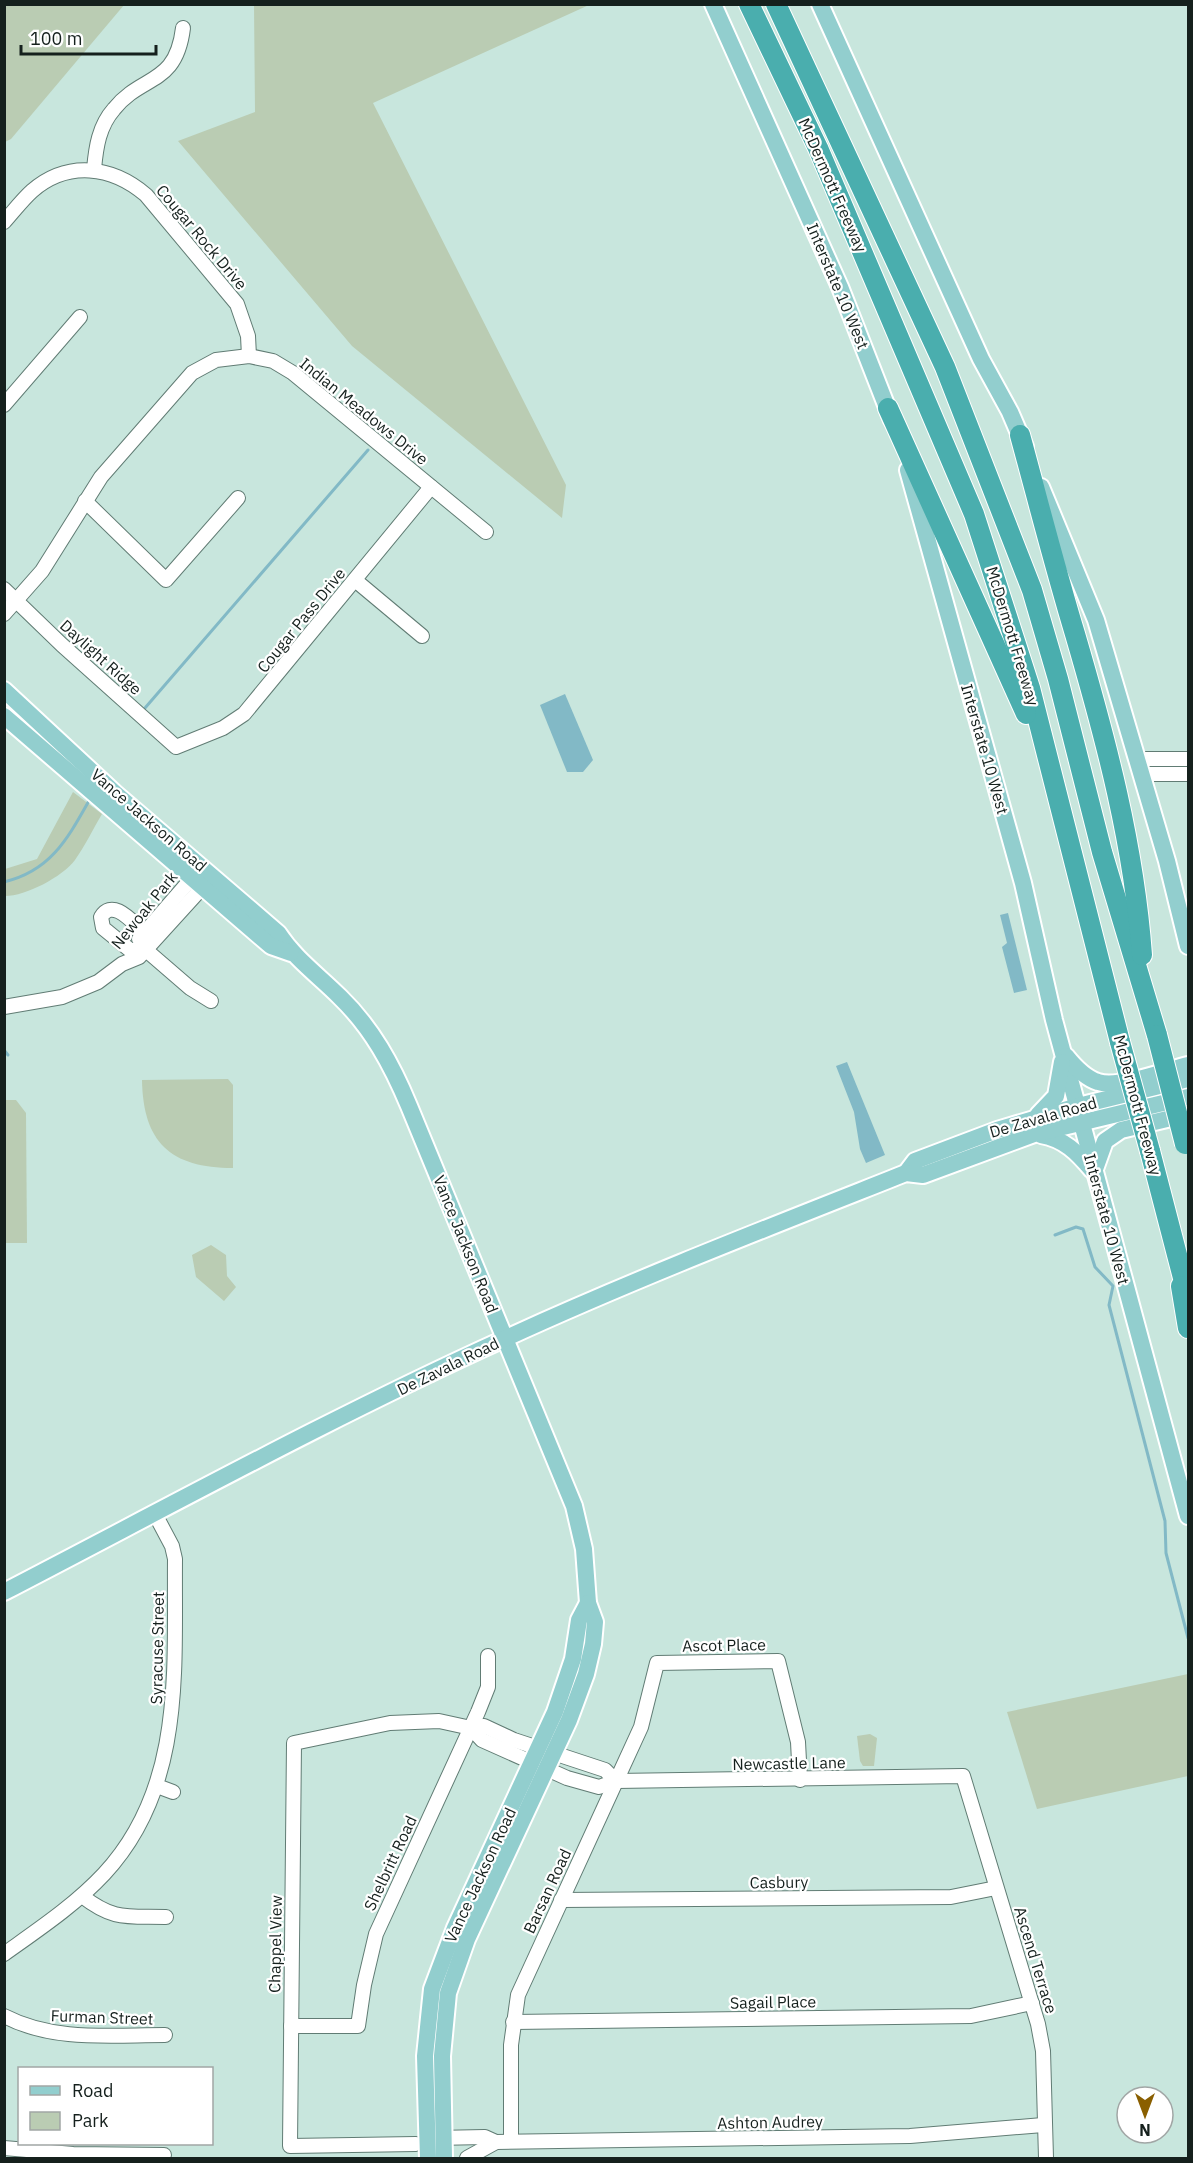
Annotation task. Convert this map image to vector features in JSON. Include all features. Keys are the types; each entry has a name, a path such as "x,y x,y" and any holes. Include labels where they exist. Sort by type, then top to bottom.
{"highway":[{"name":"McDermott Freeway","path":"749,4 818,148 974,514 1030,688 1058,790 1120,1042 1188,1297"},
{"name":"McDermott Freeway","path":"776,4 945,368 1032,590 1058,679 1102,852 1157,1035 1187,1150"},
{"path":"888,408 1018,693 1058,790"},
{"path":"1020,435 1096,701 1128,839 1137,898 1144,991"},
{"path":"1172,1233 1188,1328"}],"main road":[{"name":"Interstate 10 West","path":"713,4 840,287 888,408 934,560 974,712 1023,883 1094,1173 1188,1516"},
{"path":"820,4 981,359 1020,435 1096,620 1188,946"},
{"name":"Vance Jackson Road","path":"4,690 202,876 271,946 291,952 359,1017 393,1068 574,1506 584,1549 588,1603 595,1622 586,1674 570,1720 542,1759 467,1939 448,1993 428,2158"},
{"name":"Vance Jackson Road","path":"4,716 202,876"},
{"path":"1063,1053 1088,1078 1100,1083 1124,1081 1188,1065"},
{"path":"1063,1053 1056,1096 1035,1126 1062,1140 1094,1173"},
{"name":"De Zavala Road","path":"4,1592 504,1339 906,1173 923,1175 1078,1106 1188,1078"},
{"name":"De Zavala Road","path":"1035,1126 1082,1123 1188,1097"},
{"path":"1094,1173 1102,1146 1121,1130 1188,1114"},
{"name":"Vance Jackson Road","path":"429,2140 444,2158"}],"street":[{"path":"94,169 99,134 114,107 128,95 157,79 170,66 181,42 183,28"},
{"name":"Cougar Rock Drive","path":"4,222 31,192 45,181 68,171 94,169 118,175 146,195 229,292 245,323 249,356"},
{"path":"4,405 80,317"},
{"name":"Indian Meadows Drive","path":"4,614 47,564 106,470 182,381 216,360 249,356 273,361 293,373 486,532"},
{"name":"Cougar Pass Drive","path":"176,747 223,728 244,714 431,487"},
{"path":"85,501 166,580 238,498"},
{"path":"355,580 422,636"},
{"name":"Daylight Ridge","path":"4,589 62,645 176,747"},
{"path":"1139,766 1188,759"},
{"path":"1139,766 1188,774"},
{"name":"Newoak Park","path":"122,964 130,950 145,933 202,876"},
{"name":"Newoak Park","path":"4,1007 62,997 98,982 122,964 139,957 202,876"},
{"path":"146,950 145,933 118,911 109,909 104,912 101,917 103,928 130,950 146,950 189,988 211,1001"},
{"name":"Syracuse Street","path":"4,1954 82,1896 122,1851 157,1786 172,1716 175,1559 155,1514"},
{"name":"Shelbritt Road","path":"291,2026 358,2026 364,1984 376,1934 488,1687 488,1656"},
{"name":"Ascot Place","path":"657,1663 778,1661 798,1742 800,1780"},
{"name":"Barsan Road","path":"511,2141 513,2022 524,1980 641,1727 657,1663"},
{"name":"Newcastle Lane","path":"294,1743 404,1721 439,1721 471,1728 482,1740 498,1740 542,1759 584,1783 599,1787 616,1781 963,1776"},
{"name":"Chappel View","path":"290,2146 294,1743"},
{"name":"Newcastle Lane","path":"542,1759 605,1770 616,1781"},
{"path":"584,1783 589,1767"},
{"name":"Ascend Terrace","path":"963,1776 1032,2003 1043,2051 1043,2125 1046,2158"},
{"path":"157,1786 172,1792"},
{"name":"Casbury","path":"561,1900 951,1897 996,1888"},
{"path":"82,1896 100,1911 114,1915 166,1917"},
{"name":"Sagail Place","path":"513,2022 971,2016 1032,2003"},
{"name":"Furman Street","path":"4,2016 32,2028 60,2034 165,2035"},
{"name":"Ashton Audrey","path":"471,2156 496,2142 511,2141 910,2136 1043,2125"},
{"path":"471,2137 471,2156"},
{"name":"Ashton Audrey","path":"290,2146 471,2137 485,2137 496,2142"},
{"path":"4,2148 73,2154 164,2155"}],"green space":[{"path":"4,5 124,5 11,139 5,142"},
{"path":"254,5 589,5 373,103 566,485 562,518 352,346 178,141 255,112"},
{"path":"73,792 102,814 79,855 53,879 23,893 5,896 5,869 37,859"},
{"path":"228,1079 233,1085 233,1168 192,1163 177,1157 164,1147 148,1120 142,1080"},
{"path":"5,1100 16,1100 26,1113 27,1243 5,1243"},
{"path":"211,1245 226,1255 227,1276 236,1287 224,1301 196,1277 192,1255"},
{"path":"1188,1674 1188,1776 1037,1809 1007,1712"},
{"path":"870,1734 877,1738 874,1766 863,1766 860,1761 857,1736"}],"water":[{"path":"565,694 593,760 583,772 567,772 540,705"},
{"path":"1008,913 1027,990 1014,993 1002,947 1007,943 1000,915"},
{"path":"847,1062 885,1155 866,1163 860,1149 854,1112 836,1066"}],"waterway":[{"path":"145,708 368,450"},
{"path":"4,882 20,877 46,861 66,840 90,799"},
{"path":"4,1050 8,1055"},
{"path":"1055,1235 1076,1227 1083,1229 1095,1267 1113,1286 1109,1305 1165,1521 1166,1553 1188,1638"}]}
